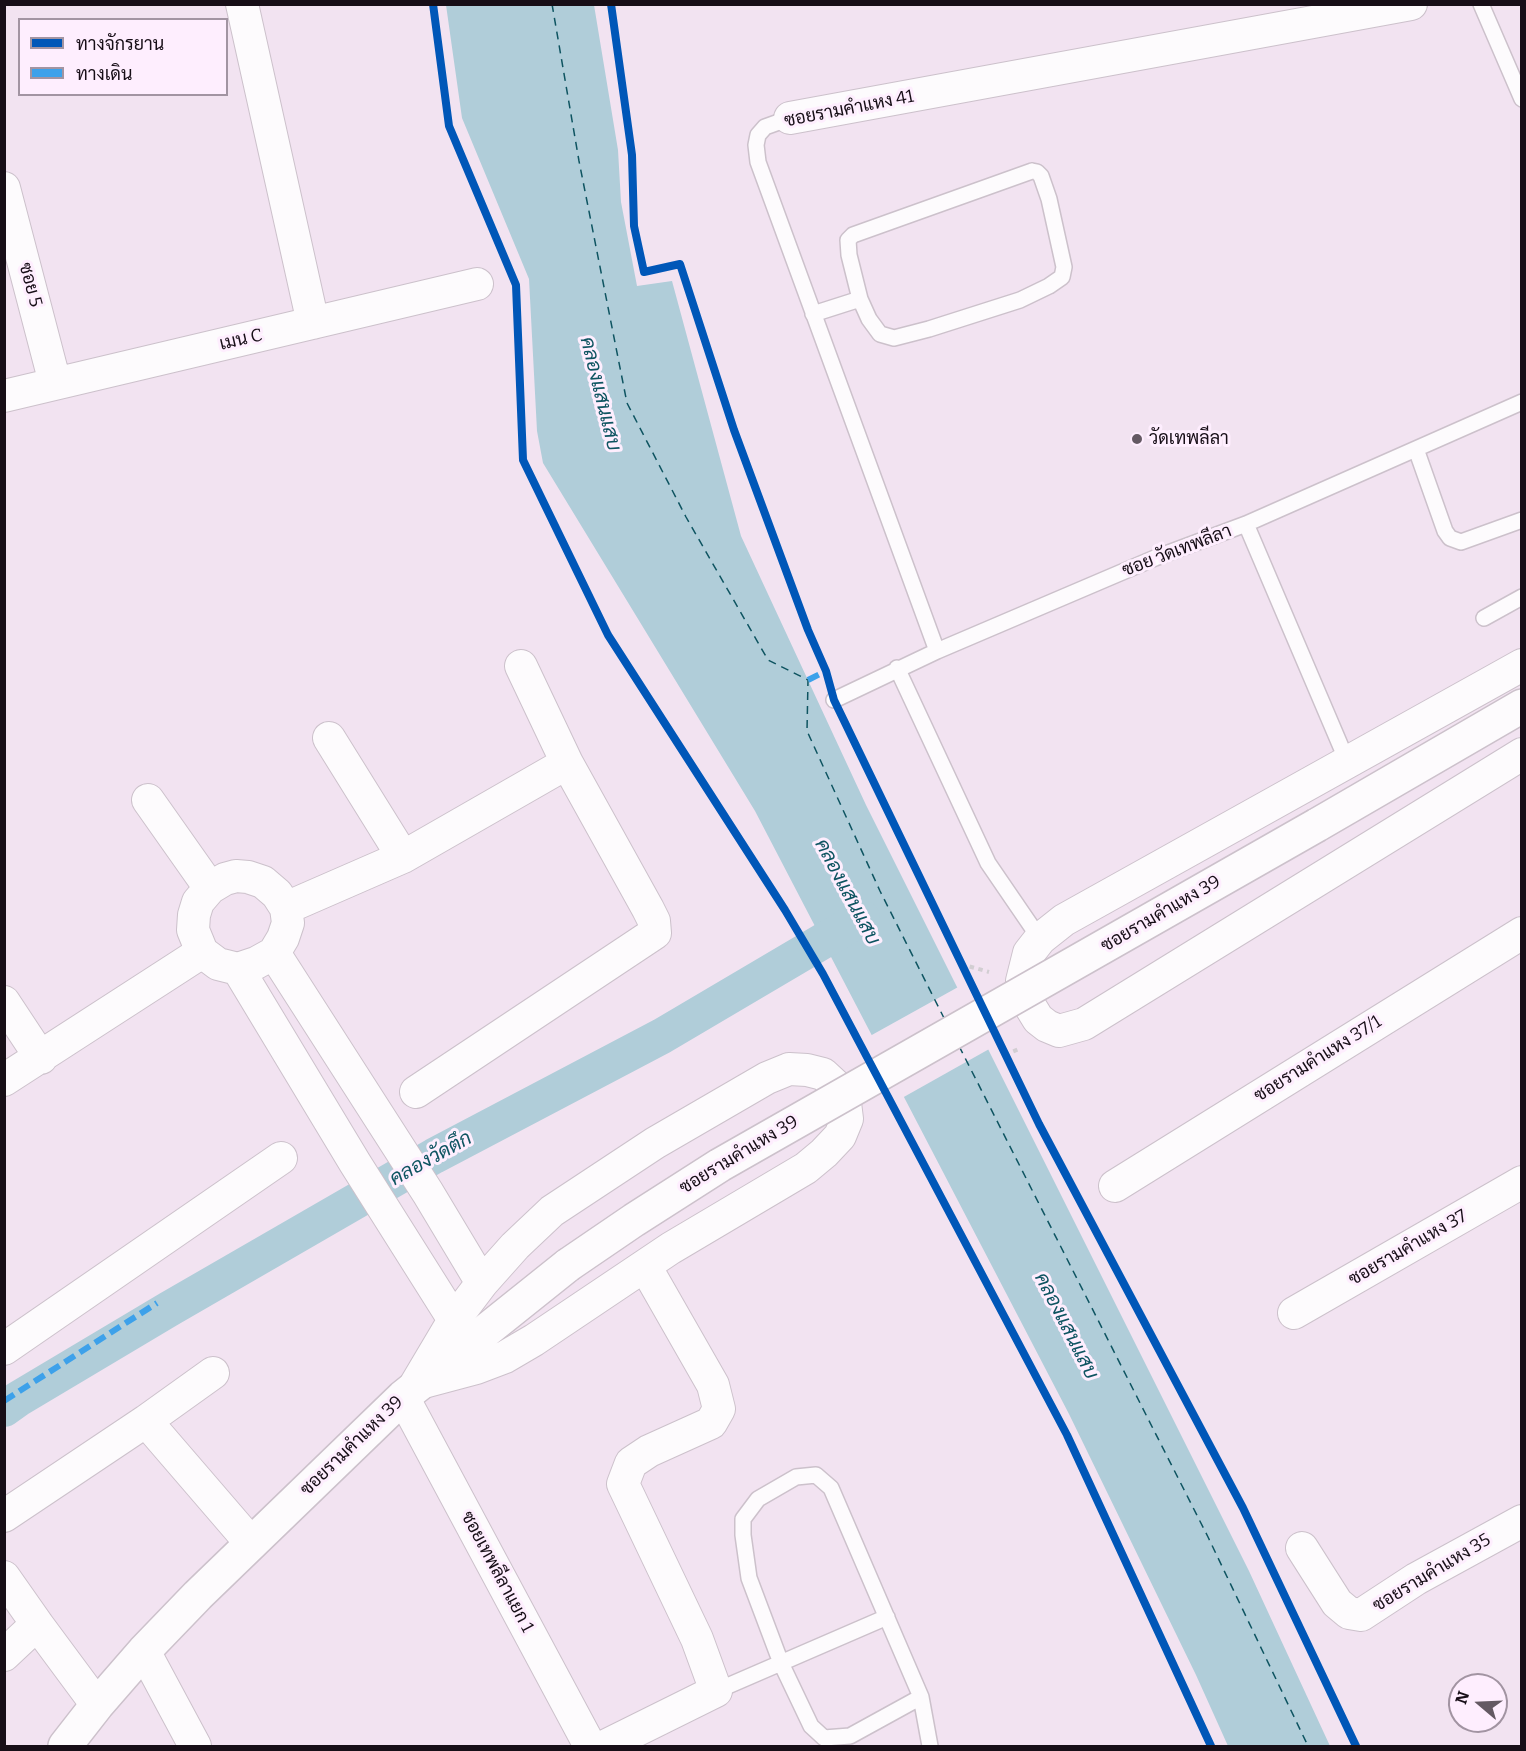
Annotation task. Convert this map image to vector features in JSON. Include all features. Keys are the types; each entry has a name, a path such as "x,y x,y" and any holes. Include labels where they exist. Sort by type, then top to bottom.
{"main road":[{"name":"ซอยรามคำแหง 39","path":"65,1746 144,1651 251,1543 410,1391 568,1265 634,1220 730,1160 1521,706"}],"street":[{"path":"242,4 313,323"},
{"name":"ซอยรามคำแหง 41","path":"790,118 1412,4"},
{"name":"ซอย 5","path":"4,188 55,382"},
{"name":"เมน C","path":"4,396 55,382 477,284"},
{"path":"1521,665 1064,920 1040,939 1029,953 1022,981 1024,996 1038,1019 1047,1026 1059,1031 1084,1024 1521,754"},
{"path":"416,1092 655,933 654,921 648,909 567,763 521,666"},
{"path":"329,738 403,857"},
{"path":"286,909 403,857 567,763"},
{"path":"148,800 210,888"},
{"path":"236,876 248,877 263,882 277,894 286,909 288,923 283,938 274,953 256,963 238,969 218,964 202,952 194,930 194,915 198,902 210,888 225,879 236,876"},
{"name":"ซอยรามคำแหง 37/1","path":"1115,1186 1521,933"},
{"path":"4,1080 202,952"},
{"path":"274,953 428,1193 482,1283"},
{"path":"238,969 355,1163 454,1320"},
{"path":"4,1002 41,1058"},
{"path":"789,1070 807,1070 824,1074 836,1086 845,1103 847,1119 840,1136 806,1168 671,1248 505,1357 410,1391 454,1320 482,1283 552,1211 655,1143 767,1078 789,1070"},
{"path":"337,1133 375,1110"},
{"path":"4,1349 281,1158"},
{"name":"ซอยรามคำแหง 37","path":"1294,1313 1521,1182"},
{"path":"605,1746 716,1690 697,1639 623,1484 631,1463 649,1451 711,1424 719,1409 713,1385 645,1266"},
{"path":"4,1516 213,1373"},
{"name":"ซอยเทพลีลาแยก 1","path":"410,1391 590,1746"},
{"path":"146,1421 251,1543"},
{"name":"ซอยรามคำแหง 35","path":"1302,1548 1337,1603 1349,1613 1361,1615 1416,1580 1521,1521"},
{"path":"4,1577 97,1705"},
{"path":"4,1655 37,1624"},
{"path":"144,1651 195,1746"}],"lane":[{"path":"1481,4 1521,99"},
{"name":"ซอยรามคำแหง 41","path":"790,118 765,127 758,135 756,145 758,162 936,651"},
{"path":"1032,171 1041,176 1049,199 1064,267 1062,277 1049,286 1020,300 894,338 880,334 860,299 848,246 848,240 853,235 1032,171"},
{"path":"813,314 860,299"},
{"name":"ซอย วัดเทพลีลา","path":"834,700 936,651 1155,558 1246,524 1521,402"},
{"path":"1416,449 1445,531 1450,538 1461,542 1521,520"},
{"path":"1246,524 1347,761"},
{"path":"1484,618 1521,597"},
{"path":"897,668 988,863 1040,939"},
{"path":"921,1697 850,1736 824,1738 811,1726 781,1664 749,1578 742,1535 743,1519 758,1498 796,1477 816,1475 831,1488 921,1697 930,1746"},
{"path":"716,1690 887,1617"}],"water":[{"name":"คลองแสนแสบ","path":"446,5 594,5 618,150 621,202 637,286 672,281 741,536 866,805 1249,1571 1330,1746 1228,1746 1196,1675 1069,1414 755,811 543,463 537,431 529,279 462,118"}],"pier":[{"path":"960,986 991,1048 902,1098 870,1036"}],"waterway":[{"name":"คลองวัดตึก","path":"4,1409 169,1309 434,1156 662,1036 862,918"}],"ferry route":[{"path":"552,4 579,161 627,403 686,517 768,660 808,680 807,731 880,891 944,1018"},
{"path":"959,1046 1208,1537 1308,1746"}],"marked path":[{"path":"808,680 826,671"},
{"path":"4,1401 157,1303"}],"cycle path":[{"path":"433,4 449,126 516,285 523,460 608,635 785,910 823,974 1067,1435 1211,1746"},
{"path":"611,4 632,155 634,226 644,272 680,264 734,430 808,630 826,671 834,700 1039,1124 1243,1508 1356,1746"}],"place":[{"name":"วัดเทพลีลา","path":"1137,439"}]}
